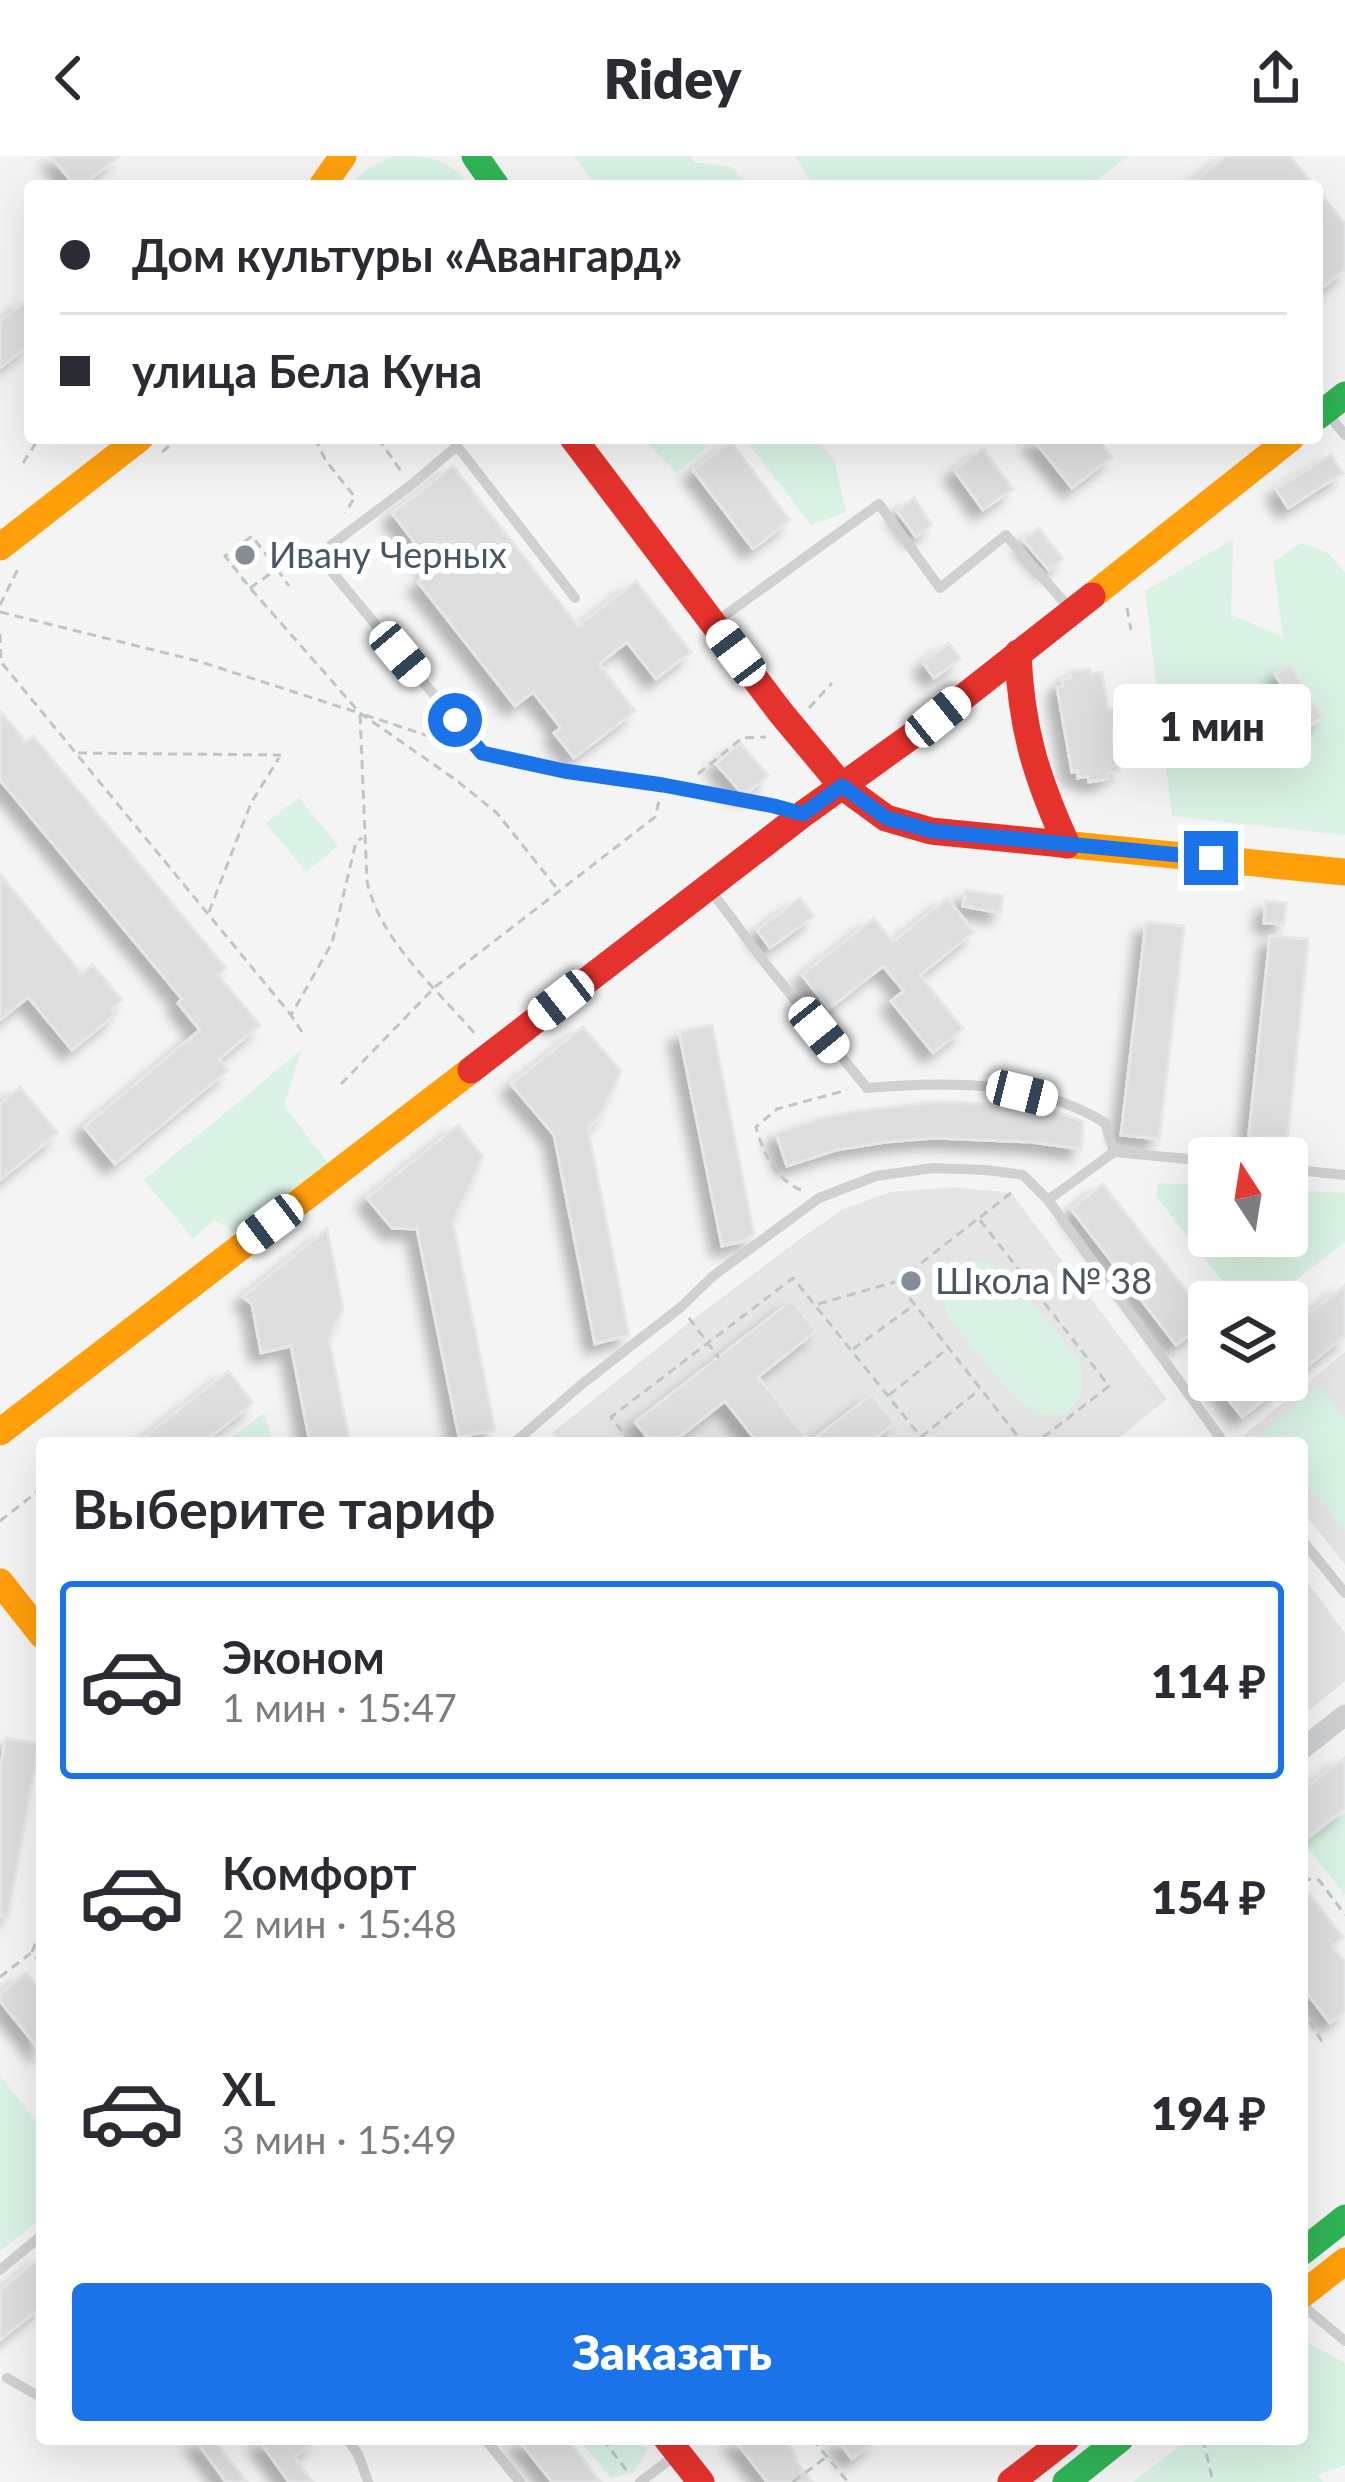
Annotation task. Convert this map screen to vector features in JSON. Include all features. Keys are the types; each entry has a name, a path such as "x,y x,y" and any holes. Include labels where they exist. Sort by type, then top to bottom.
{"street":[{"path":"323,180 343,156"},
{"path":"578,444 842,786 886,818 908,826 1067,845 1345,872"},
{"path":"0,1432 803,814 938,717 1283,444"},
{"path":"0,547 150,445"},
{"path":"1018,653 1020,700 1031,748 1067,845"},
{"path":"0,1582 36,1627"},
{"path":"1308,1744 1345,1714"},
{"path":"1308,2247 1345,2218"},
{"path":"1308,2290 1345,2261"},
{"path":"1012,2482 1058,2445"},
{"path":"1066,2482 1112,2445"},
{"path":"673,2446 701,2482"}],"lane":[{"path":"1329,408 1345,435"},
{"path":"574,598 457,446 318,555 482,753 803,814"},
{"path":"714,623 879,504 940,587 1006,535 1072,611"},
{"path":"708,887 867,1088 968,1085 1081,1107 1105,1123 1114,1152"},
{"path":"1048,1200 1114,1152 1188,1159"},
{"path":"521,1437 713,1276 819,1198 876,1175 933,1168 1023,1175 1048,1200 1220,1437"},
{"path":"1308,1171 1345,1175"},
{"path":"1308,1548 1345,1594"},
{"path":"0,2270 36,2240"},
{"path":"1308,2310 1345,2342"},
{"path":"7,2378 36,2395"},
{"path":"351,2445 368,2482"},
{"path":"490,2445 520,2482"},
{"path":"637,2482 673,2446"}],"path":[{"path":"23,463 35,444"},
{"path":"318,444 355,497 343,517"},
{"path":"382,444 411,485"},
{"path":"289,586 252,536 225,556 360,713 497,813 560,891"},
{"path":"33,555 15,569 0,608 198,661 482,753"},
{"path":"250,589 277,568"},
{"path":"1127,608 1131,630"},
{"path":"0,634 1,662 302,1032"},
{"path":"807,710 832,683"},
{"path":"360,713 372,905 391,939 492,1054"},
{"path":"680,788 742,738 767,737"},
{"path":"74,752 280,755 251,803 208,914"},
{"path":"341,1084 435,987 655,817 663,785"},
{"path":"291,1015 332,944 356,842 365,835"},
{"path":"819,1198 786,1184 763,1152 756,1127 777,1109 798,1101 867,1088"},
{"path":"816,1305 897,1282 1011,1193"},
{"path":"979,1218 1109,1386 1044,1437"},
{"path":"626,1437 611,1417 794,1278 921,1437 980,1389"},
{"path":"897,1282 1018,1437"},
{"path":"852,1350 915,1304"},
{"path":"681,1307 719,1358"},
{"path":"888,1396 948,1348"},
{"path":"0,1521 36,1493"},
{"path":"1308,1879 1318,1880 1345,1915"},
{"path":"0,1977 31,1953 36,1941"},
{"path":"31,1953 36,1958"},
{"path":"1308,2018 1325,2047"},
{"path":"608,2445 637,2482"},
{"path":"817,2445 848,2482"},
{"path":"1204,2445 1213,2482"},
{"path":"793,2482 826,2457"}],"shaded area":[{"name":"Школа № 38","path":"954,1187 1011,1193 1167,1399 1120,1437 555,1437 552,1433 796,1242 843,1209 891,1192"},
{"path":"1345,1352 1345,1565 1308,1518 1308,1437 1246,1437 1285,1401 1308,1401 1308,1382"},
{"path":"1308,1583 1345,1633 1345,1681 1308,1711"}],"green space":[{"path":"395,156 418,157 437,160 464,180 356,180 370,167"},
{"path":"573,156 690,156 694,162 731,167 744,180 593,180"},
{"path":"795,156 1128,156 1097,180 810,180"},
{"path":"647,444 709,444 677,473"},
{"path":"749,444 819,444 834,459 846,512 811,525"},
{"path":"1233,539 1231,615 1283,637 1273,562 1301,543 1328,553 1345,573 1345,835 1172,816 1145,591"},
{"path":"299,797 338,846 306,872 266,823"},
{"path":"302,1049 284,1105 328,1163 235,1233 215,1220 193,1239 144,1180"},
{"path":"1158,1183 1188,1185 1188,1237 1156,1196"},
{"path":"1308,1191 1345,1193 1345,1242 1295,1281 1223,1281 1204,1257 1308,1257"},
{"path":"975,1261 993,1264 1013,1279 1077,1358 1081,1392 1070,1410 1050,1415 1022,1403 953,1322 944,1295 947,1283"},
{"path":"1318,1386 1345,1419 1345,1531 1308,1486 1308,1437 1267,1437 1263,1432 1300,1401 1308,1401 1308,1394"},
{"path":"264,1413 271,1437 232,1437"},
{"path":"1345,1812 1345,1895 1308,1848 1308,1842"},
{"path":"0,2075 36,2122 36,2223 0,2251"},
{"path":"1308,2344 1345,2363 1345,2465 1318,2475 1323,2482 1133,2482 1180,2445 1308,2445"},
{"path":"584,2445 643,2445 647,2450 634,2472 610,2478"}],"building":[{"path":"51,156 119,156 89,180 70,180"},
{"path":"1226,156 1290,156 1309,180 1196,180"},
{"path":"1323,196 1345,224 1345,270 1323,287"},
{"path":"24,303 24,349 0,368 0,321"},
{"path":"733,444 790,520 753,549 693,470"},
{"path":"1037,444 1102,444 1112,457 1072,488"},
{"path":"983,449 1013,489 983,510 954,470"},
{"path":"1331,455 1343,473 1288,508 1276,489"},
{"path":"453,466 578,626 636,581 691,652 656,679 627,642 599,664 635,711 574,758 554,733 561,728 533,692 515,706 418,582 435,569 392,513"},
{"path":"914,498 932,525 916,537 897,511"},
{"path":"1039,528 1063,559 1049,570 1023,540"},
{"path":"949,643 960,659 934,678 923,662"},
{"path":"1290,665 1323,717 1308,727 1275,674"},
{"path":"1090,669 1091,674 1102,672 1108,709 1116,708 1120,733 1113,734 1119,771 1107,773 1108,779 1089,782 1088,776 1078,778 1077,771 1072,772 1057,687 1071,678 1070,672"},
{"path":"0,711 26,742 33,736 226,968 218,975 260,1025 219,1059 228,1070 115,1164 84,1127 200,1030 178,1003 182,999 0,780"},
{"path":"740,743 768,775 748,792 739,790 716,764"},
{"path":"0,874 82,974 93,965 122,1000 111,1009 116,1014 72,1050 28,997 0,1020"},
{"path":"966,890 1003,896 1000,913 963,906"},
{"path":"800,898 814,916 770,948 757,930"},
{"path":"947,898 974,932 920,975 963,1029 933,1053 891,1001 904,991 883,966 829,1009 802,975 874,918 893,942"},
{"path":"1266,901 1286,903 1284,924 1264,923"},
{"path":"1146,922 1184,926 1159,1139 1121,1135"},
{"path":"1270,936 1308,939 1288,1137 1249,1137"},
{"path":"712,1025 754,1234 722,1246 679,1032"},
{"path":"583,1027 621,1071 600,1116 588,1129 629,1335 595,1344 554,1135 511,1084"},
{"path":"20,1087 58,1133 0,1180 0,1104"},
{"path":"934,1102 1055,1111 1083,1122 1081,1149 934,1138 836,1150 787,1166 776,1133 850,1112"},
{"path":"458,1125 483,1157 453,1222 495,1430 459,1437 417,1229 392,1228 367,1198"},
{"path":"1103,1184 1188,1293 1188,1336 1176,1345 1071,1209"},
{"path":"327,1229 343,1309 329,1339 349,1437 309,1437 291,1346 261,1353 252,1304 243,1297"},
{"path":"1345,1285 1345,1336 1308,1365 1308,1314"},
{"path":"792,1300 816,1331 758,1377 806,1437 753,1437 725,1401 680,1437 647,1437 635,1422"},
{"path":"228,1371 253,1403 210,1437 145,1437"},
{"path":"872,1394 895,1423 877,1437 816,1437"},
{"path":"1229,1401 1262,1401 1242,1417"},
{"path":"6,1738 36,1743 8,1916 0,1916 0,1768"},
{"path":"1345,1757 1345,1808 1308,1837 1308,1786"},
{"path":"1308,1893 1343,1937 1332,1946 1345,1962 1345,2011 1330,2023 1308,1995"},
{"path":"26,1973 36,1986 36,2046 0,2001 0,1994"},
{"path":"36,2261 36,2311 0,2340 0,2290"},
{"path":"199,2445 218,2445 247,2482 226,2482"},
{"path":"262,2445 310,2445 294,2457 313,2482 289,2482"},
{"path":"523,2445 572,2445 601,2482 552,2482"},
{"path":"739,2445 788,2445 812,2482 767,2482"},
{"path":"842,2445 870,2445 852,2459"}],"traffic: fast":[{"path":"475,156 492,180"},
{"path":"1323,412 1345,395"},
{"path":"1308,2247 1345,2218"},
{"path":"1066,2482 1112,2445"}],"traffic: slow":[{"path":"326,180 343,156"},
{"path":"0,547 132,444"},
{"path":"1092,596 1283,444"},
{"path":"1062,844 1345,872"},
{"path":"0,1432 471,1070"},
{"path":"0,1582 36,1627"},
{"path":"1308,2290 1345,2261"}],"traffic: jam":[{"path":"578,444 842,786 886,818 931,831 1062,844"},
{"path":"471,1070 1092,596"},
{"path":"1018,653 1032,752 1067,845"},
{"path":"672,2445 701,2482"},
{"path":"1011,2482 1058,2445"}],"place":[{"name":"Ивану Черных","path":"245,555"},
{"name":"Школа № 38","path":"911,1281"}],"route":[{"path":"455,720 482,753 564,771 663,785 803,814 842,786 886,818 932,831 1211,858"}]}
